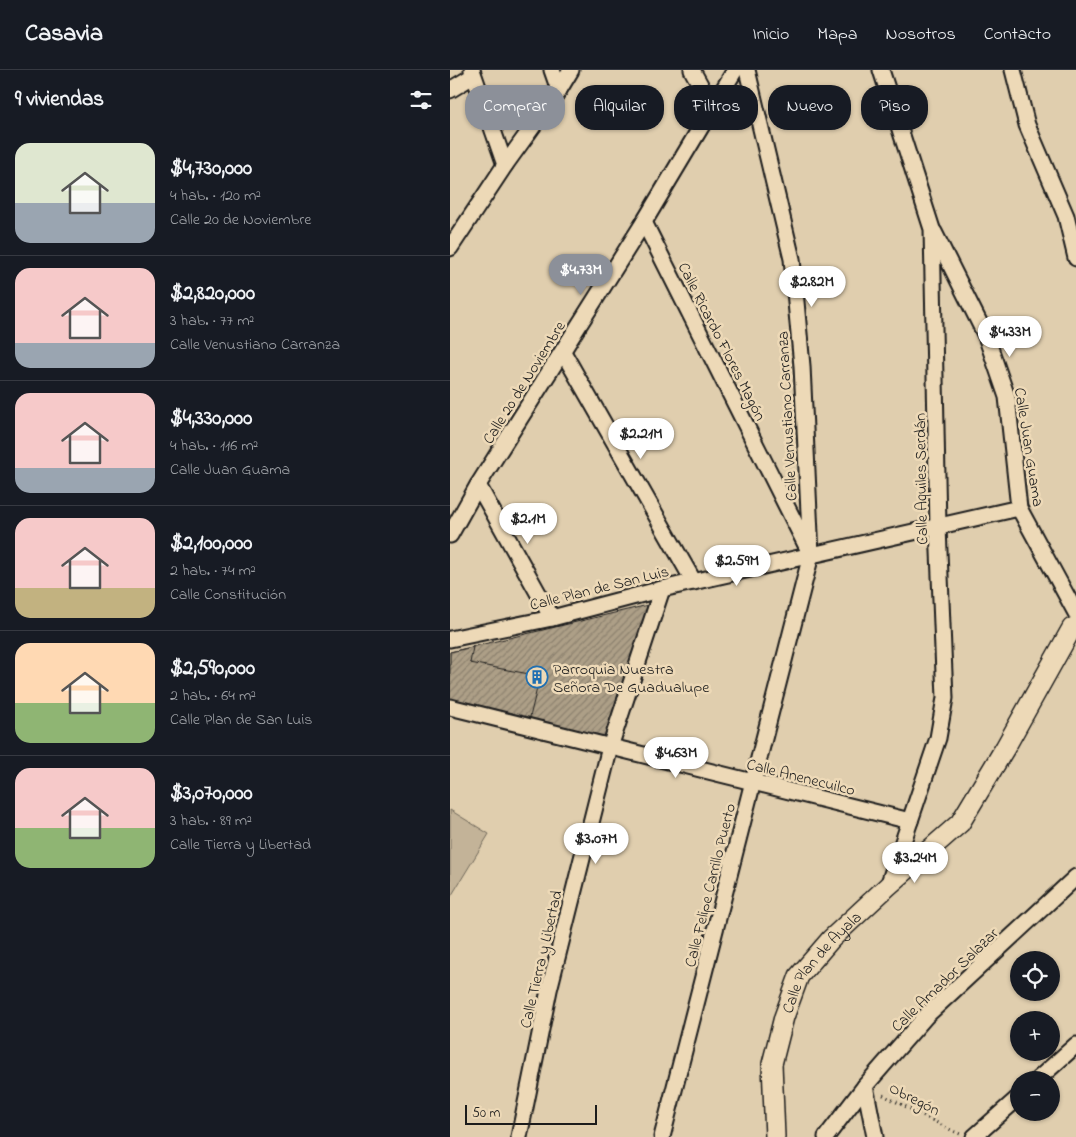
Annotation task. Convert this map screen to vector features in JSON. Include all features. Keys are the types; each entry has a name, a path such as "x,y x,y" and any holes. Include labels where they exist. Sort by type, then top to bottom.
{"street":[{"path":"552,70 557,85"},
{"path":"562,85 571,70"},
{"path":"692,70 700,85"},
{"name":"Calle 20 de Noviembre","path":"726,85 735,70"},
{"name":"Calle Venustiano Carranza","path":"747,70 792,259 802,366 811,555"},
{"name":"Calle Aquiles Serdán","path":"881,70 932,229 938,527 945,698 938,738 888,886"},
{"path":"1013,70 1027,126 1066,216 1076,258"},
{"path":"450,90 472,73 505,165"},
{"path":"450,248 530,130"},
{"name":"Calle 20 de Noviembre","path":"450,535 478,485 563,352 700,130"},
{"name":"Calle Ricardo Flores Magón","path":"644,222 811,555"},
{"name":"Calle Juan Guama","path":"932,229 986,336 1007,398 1019,508 1076,613"},
{"path":"563,352 694,582"},
{"path":"478,485 552,618"},
{"name":"Calle Plan de San Luis","path":"450,639 552,618 662,589 1019,508"},
{"name":"Calle Felipe Carrillo Puerto","path":"662,1137 811,555"},
{"name":"Calle Tierra y Libertad","path":"519,1137 549,990 610,747 662,589"},
{"name":"Calle Plan de Ayala","path":"775,1137 772,1064 784,1017 799,976 831,939 960,822 1072,628 1076,626"},
{"name":"Calle Anenecuilco","path":"450,707 910,821"},
{"name":"Calle Amador Salazar","path":"826,1137 865,1086 926,1016 1076,877"},
{"path":"1047,1071 1076,1045"},
{"path":"865,1086 875,1137"},
{"path":"974,1137 1010,1105"}],"path":[{"name":"Obregón","path":"865,1086 953,1131"}],"shaded area":[{"path":"450,810 489,834 450,898"}],"building":[{"name":"Parroquia Nuestra Señora De Guadualupe","path":"648,605 605,740 450,702 450,652"},
{"name":"Parroquia Nuestra Señora De Guadualupe","path":"473,647 470,663 540,676 529,721 450,702 450,652"}],"place":[{"name":"Parroquia Nuestra Señora De Guadualupe","path":"537,677"}]}
